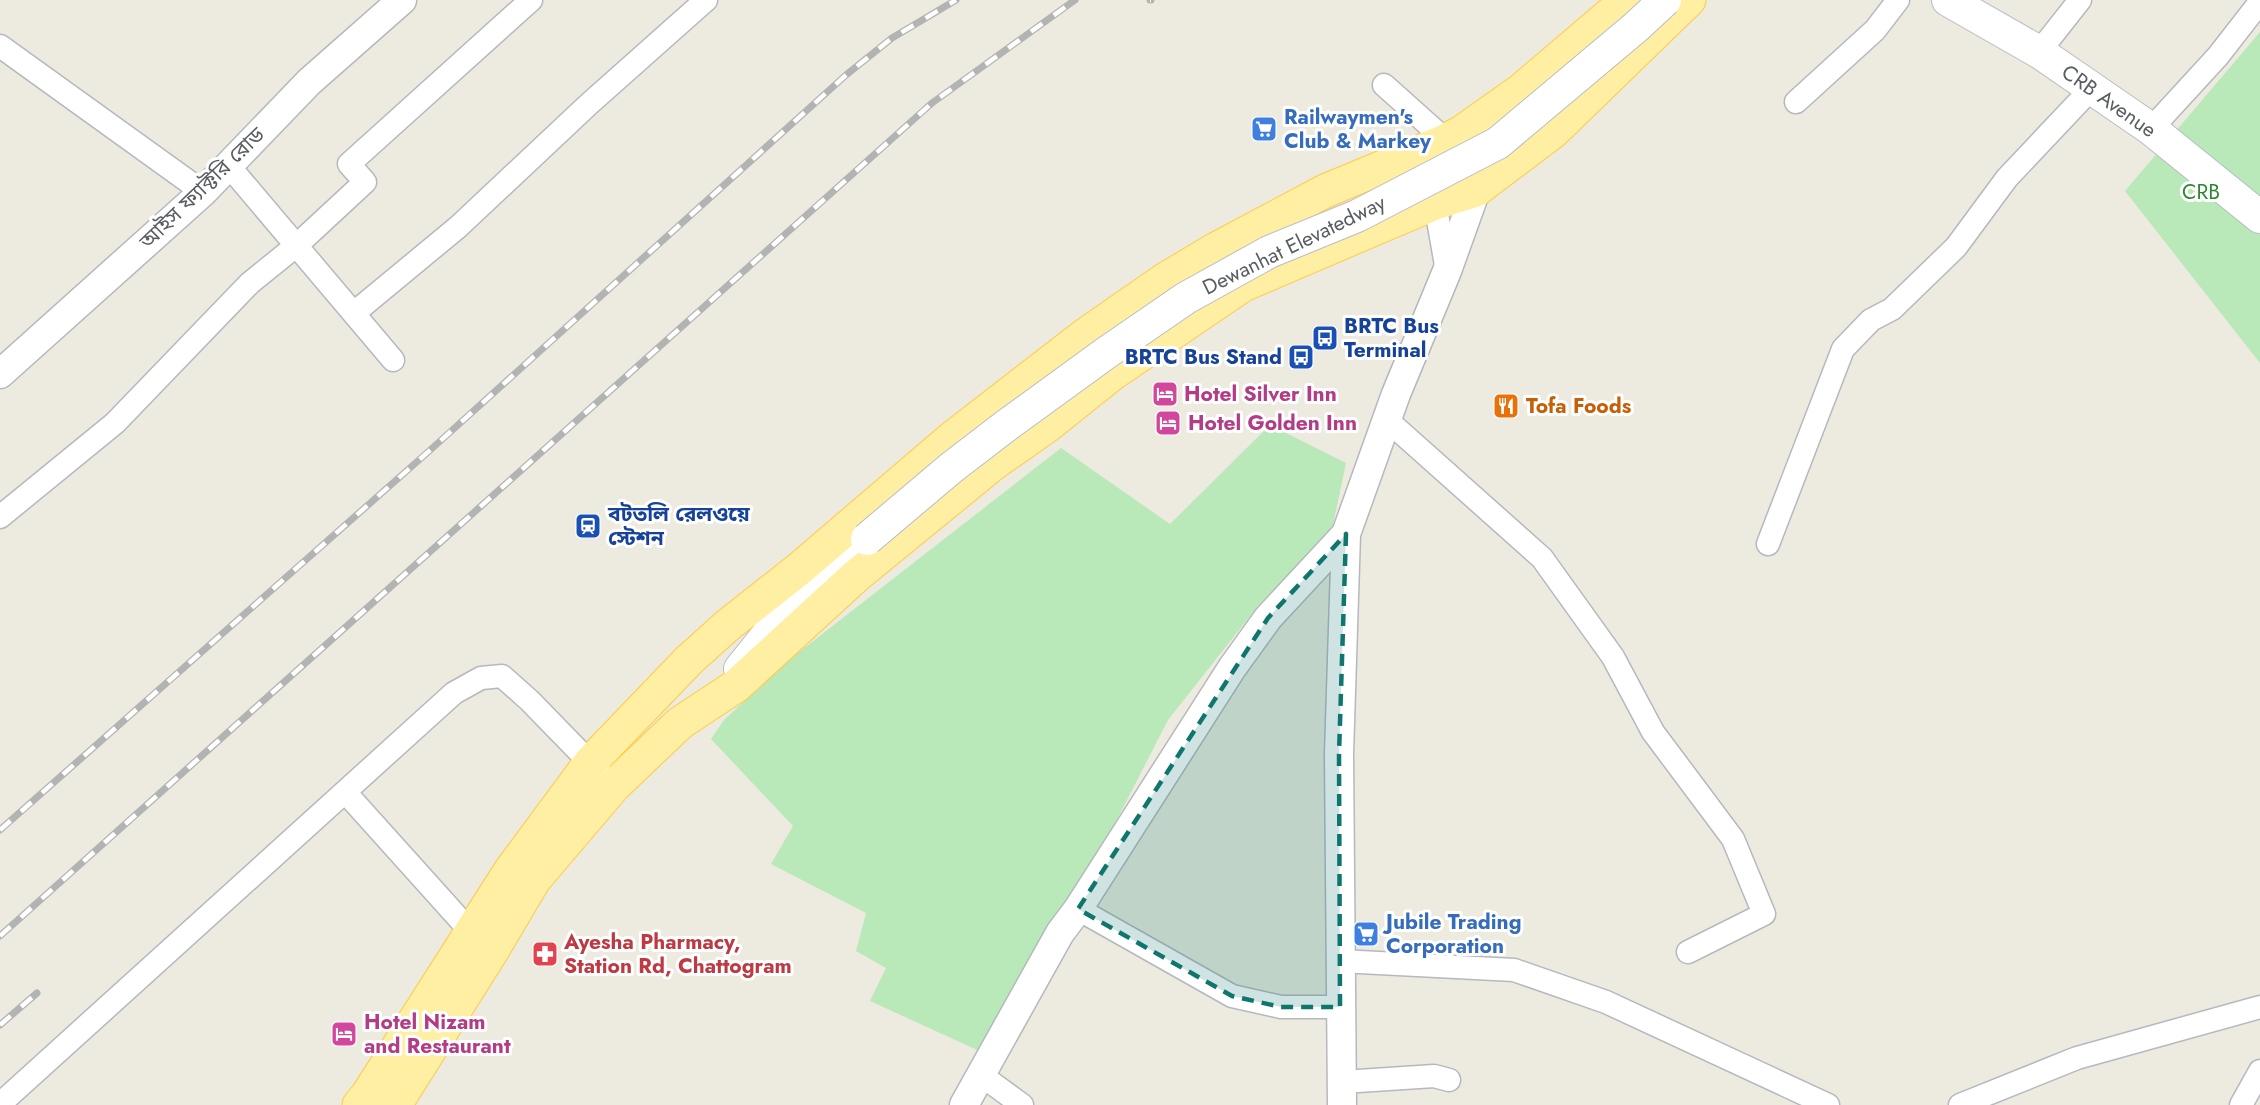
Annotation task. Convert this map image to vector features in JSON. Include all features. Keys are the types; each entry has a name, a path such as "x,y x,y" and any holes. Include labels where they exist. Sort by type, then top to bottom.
{"main road":[{"path":"359,1105 369,1094 510,871 590,763 689,660 728,625 799,569 952,438 1085,335 1164,280 1216,249 1325,191 1462,132 1520,91 1628,0"},
{"name":"Dewanhat Elevatedway","path":"715,700 776,624 867,539 951,468 1007,425 1186,298 1269,252 1356,216 1498,143 1665,0"},
{"path":"395,1105 534,880 614,786 680,723 736,686 856,576 993,464 1112,374 1243,285 1435,203 1476,190 1554,131 1689,0"},
{"name":"CRB Avenue","path":"1948,0 2039,52 2151,129 2260,217"},
{"name":"Dewanhat Elevatedway","path":"689,660 743,628 799,585 867,539"}],"street":[{"name":"আইস ফ্যাক্টরি রোড","path":"0,374 203,192 309,82 402,0"},
{"path":"0,517 115,423 250,283 297,245 365,182 350,164 531,0"},
{"path":"354,313 458,227 589,104 706,0"},
{"path":"1796,102 1875,30 1898,0"},
{"path":"2039,52 2080,0"},
{"path":"2151,129 2218,56 2260,2"},
{"path":"0,46 203,192"},
{"path":"1384,85 1440,136 1443,142 1435,203 1447,271"},
{"path":"1768,544 1843,349 1872,320 1892,309 1956,247 2007,178 2092,88"},
{"path":"229,166 393,360"},
{"path":"1449,1080 1434,1076 1343,1094 1340,1007 1339,754 1346,534 1386,419 1447,271 1476,190"},
{"path":"1386,419 1542,558 1613,657 1653,732 1733,839 1764,915 1688,952"},
{"path":"964,1105 1060,933 1078,909 1244,651 1268,618 1346,534"},
{"path":"0,1104 454,693 482,678 502,676 614,786"},
{"path":"346,793 471,932"},
{"path":"1078,909 1232,996 1281,1007 1340,1007"},
{"path":"1340,961 1514,970 1606,1002 1828,1105"},
{"path":"1960,1105 2077,1058 2260,1007"},
{"path":"2241,1105 2260,1071"},
{"path":"981,1075 1022,1105"}],"highlighted area":[{"path":"1346,534 1339,754 1340,1007 1281,1007 1232,996 1078,909 1268,618"}],"green space":[{"name":"CRB","path":"2260,32 2260,363 2125,191"},
{"path":"1270,425 1346,463 1331,534 1258,606 1168,720 1110,833 986,1054 870,1001 886,968 856,951 866,913 771,864 793,826 711,739 724,720 785,663 1061,448 1170,524"}],"railway":[{"path":"0,830 428,452 846,75 892,38 956,0"},
{"path":"0,936 932,103 1075,0"},
{"path":"0,1025 37,993"}],"place":[{"name":"Railwaymen's Club & Markey","path":"1264,129"},
{"name":"BRTC Bus Terminal","path":"1325,338"},
{"name":"BRTC Bus Stand","path":"1301,357"},
{"name":"Hotel Silver Inn","path":"1165,394"},
{"name":"Tofa Foods","path":"1506,406"},
{"name":"Hotel Golden Inn","path":"1168,423"},
{"name":"বটতলি রেলওয়ে স্টেশন","path":"588,526"},
{"name":"Jubile Trading Corporation","path":"1366,934"},
{"name":"Ayesha Pharmacy, Station Rd, Chattogram","path":"545,954"},
{"name":"Hotel Nizam and Restaurant","path":"344,1034"}]}
